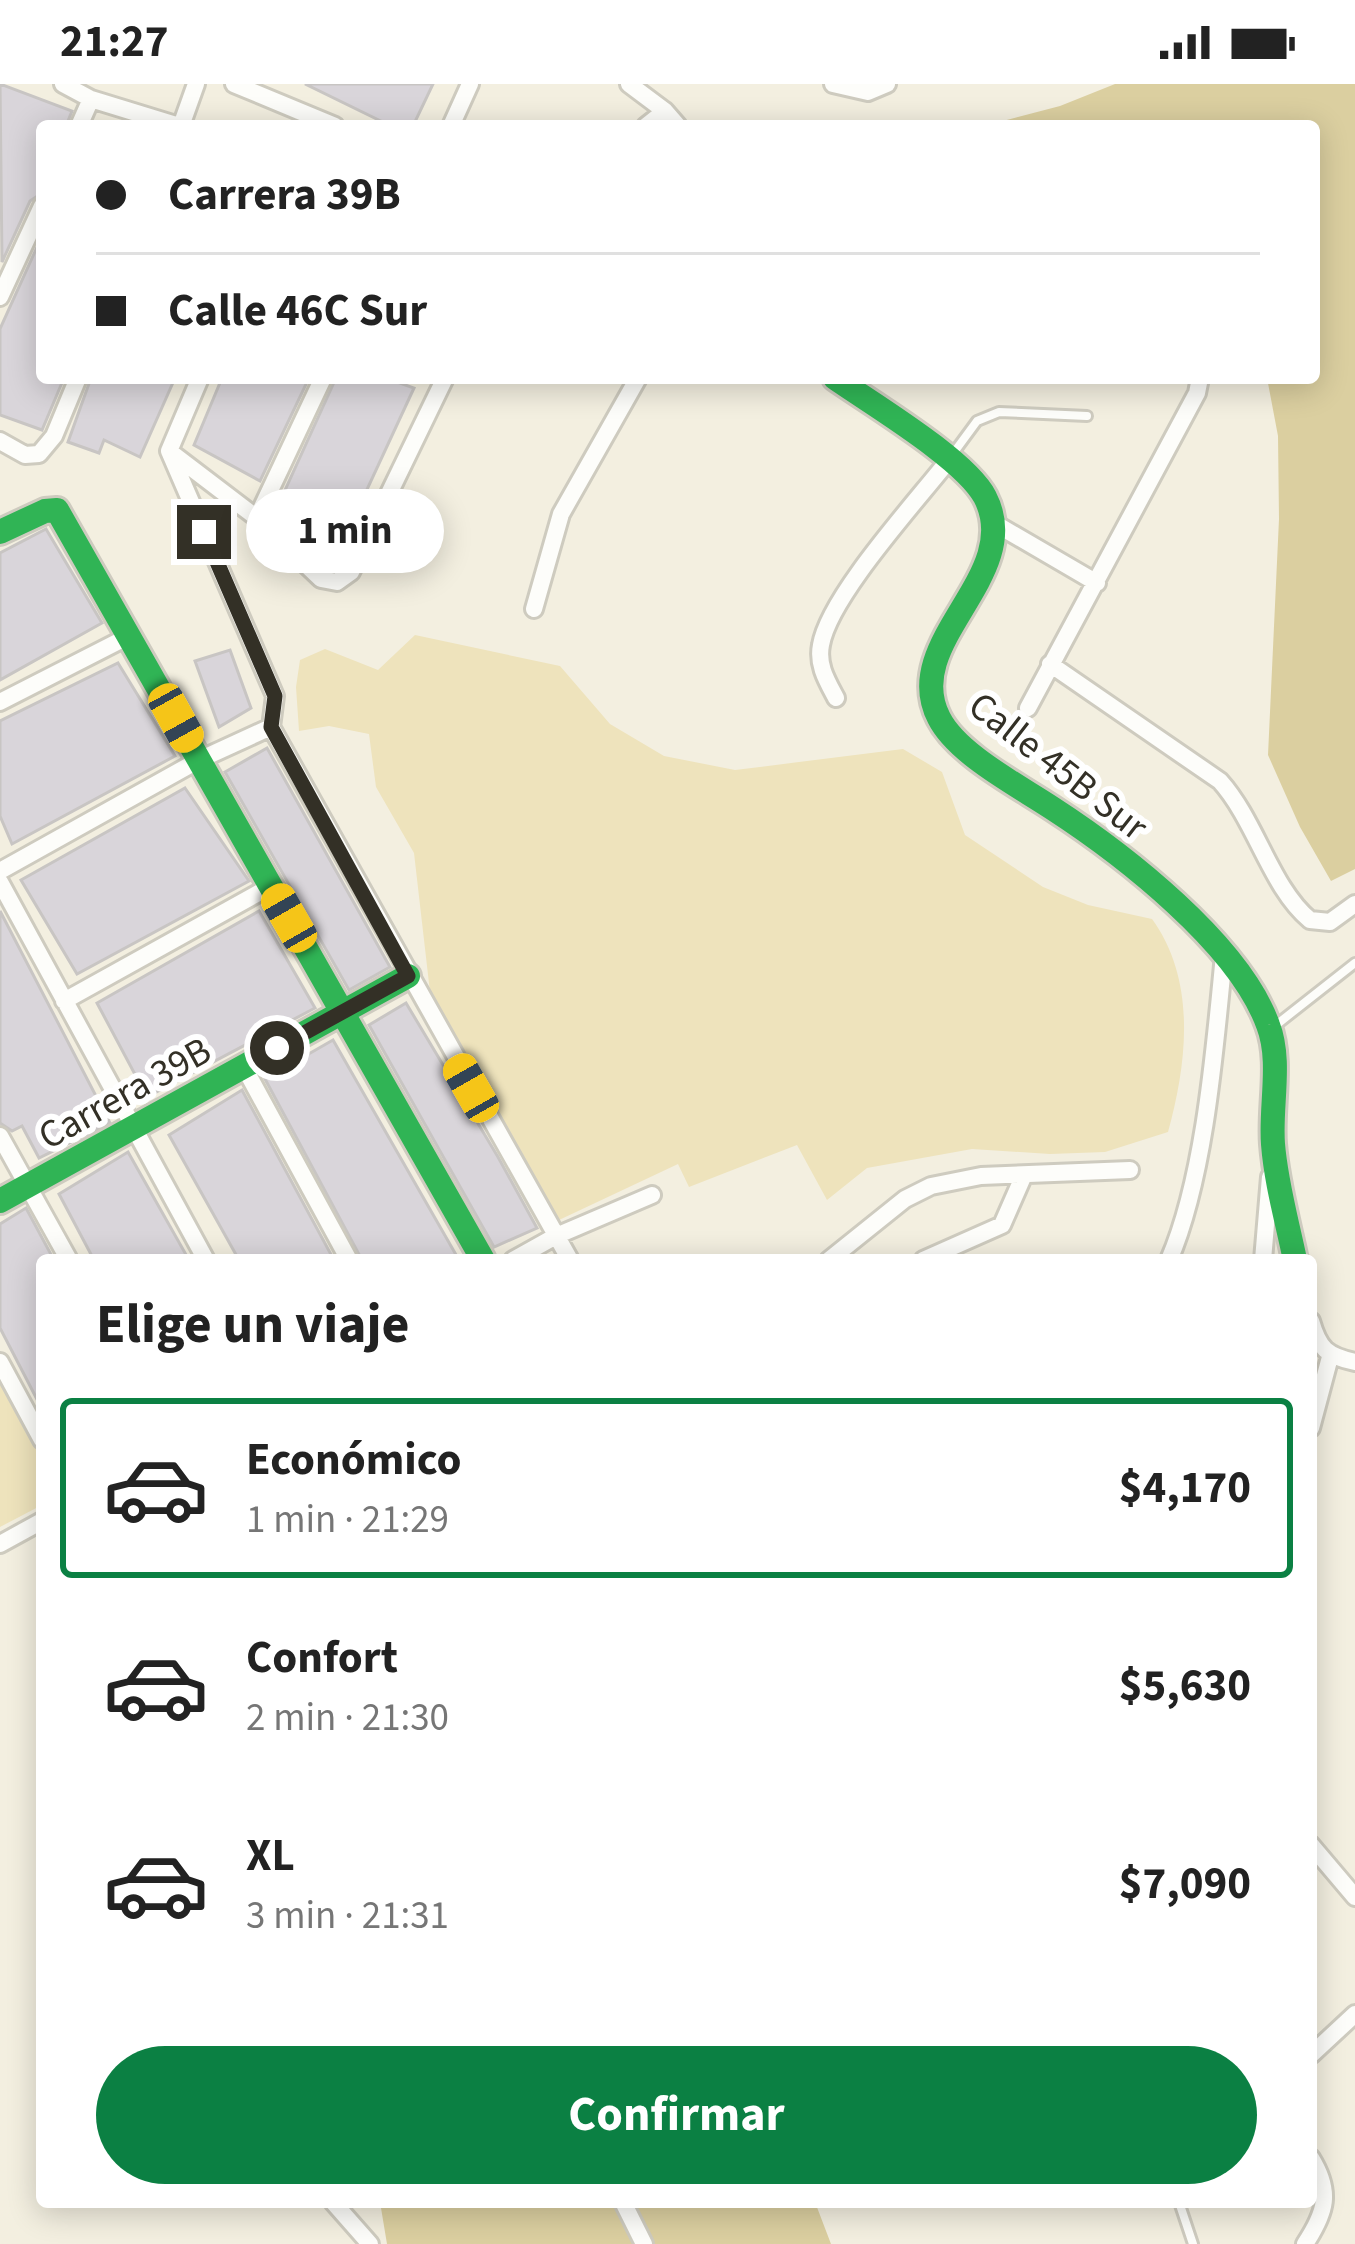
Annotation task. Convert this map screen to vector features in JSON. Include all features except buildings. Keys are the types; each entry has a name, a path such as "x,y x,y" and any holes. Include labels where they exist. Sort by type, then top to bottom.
{"street":[{"path":"64,84 91,100 159,120"},
{"path":"182,120 196,84"},
{"path":"234,84 309,120"},
{"path":"454,120 470,84"},
{"path":"629,84 673,120"},
{"path":"833,84 868,92 887,84"},
{"path":"82,120 91,100"},
{"path":"654,120 665,111"},
{"path":"0,297 36,219"},
{"path":"0,441 25,455 39,454 54,436 76,384"},
{"path":"197,384 169,451 275,696 271,727 566,1254"},
{"path":"257,518 320,384"},
{"path":"169,451 257,518 321,579 338,582 351,572 442,384"},
{"path":"534,609 561,514 635,384"},
{"path":"843,384 948,461 983,494 994,523 1097,583"},
{"path":"1028,708 1199,384"},
{"path":"836,698 822,671 820,646 834,608 948,461"},
{"path":"0,532 45,511 57,511 480,1254"},
{"name":"Calle 45B Sur","path":"994,523 992,547 932,674 932,703 940,720 963,744 1191,916 1224,953 1270,1030"},
{"path":"0,702 131,635"},
{"path":"1050,664 1220,782 1310,920 1330,922 1355,904"},
{"path":"0,871 199,760 271,727"},
{"path":"0,883 203,1254"},
{"path":"64,1001 271,886"},
{"path":"1171,1254 1194,1168 1215,1048 1224,953"},
{"name":"Carrera 39B","path":"0,1201 408,976"},
{"path":"1264,1254 1273,1146 1270,1030"},
{"path":"244,1066 346,1254"},
{"path":"0,1136 66,1254"},
{"path":"1273,1146 1294,1254"},
{"path":"837,1254 921,1190 981,1176 1023,1178 1130,1170"},
{"path":"937,1254 1002,1225 1023,1178"},
{"path":"524,1254 652,1195"},
{"path":"1317,1336 1330,1357 1355,1362"},
{"path":"1317,1406 1330,1357"},
{"path":"0,1362 36,1429"},
{"path":"0,1544 36,1524"},
{"path":"1317,1852 1355,1897"},
{"path":"1317,2042 1355,2014"},
{"path":"1305,2244 1320,2222 1327,2194 1317,2172"},
{"path":"338,2208 370,2244"},
{"path":"626,2208 644,2244"}],"lane":[{"path":"948,461 985,416 999,412 1087,416"},
{"path":"1270,1030 1355,963"},
{"path":"1181,2208 1193,2244"}],"shaded area":[{"path":"1115,84 1355,84 1355,869 1331,881 1268,755 1279,519 1278,436 1268,384 1320,384 1320,120 1007,120"},
{"path":"415,635 560,666 610,724 664,756 735,770 903,749 942,772 965,835 1043,887 1088,905 1152,919 1166,943 1182,995 1183,1051 1168,1132 1105,1152 972,1149 867,1168 827,1200 797,1145 689,1187 678,1164 559,1220 430,992 414,853 376,787 369,734 329,726 299,731 296,687 300,660 325,649 378,670"},
{"path":"0,1381 36,1447 36,1508 0,1527"},
{"path":"381,2208 817,2208 831,2244 387,2244"}],"traffic: fast":[{"path":"844,384 939,450 985,497 993,526 989,554 935,662 931,690 939,718 960,744 990,768 1080,827 1176,903 1232,963 1253,994 1272,1039 1274,1159 1294,1254"},
{"path":"0,532 57,510 480,1254"},
{"path":"0,1201 408,976"}],"route":[{"path":"204,532 275,696 271,727 408,976 277,1048"}]}
